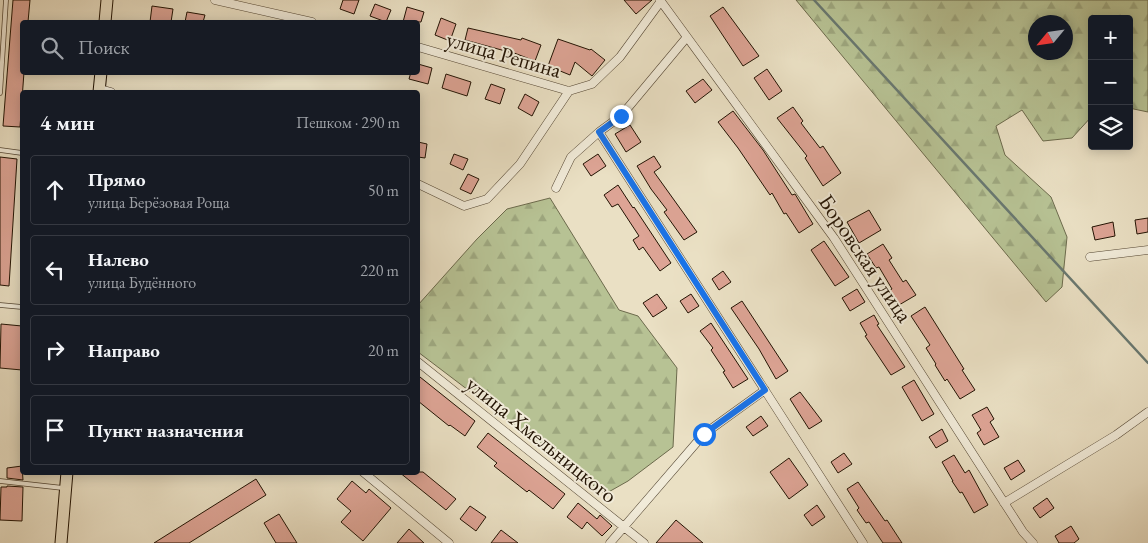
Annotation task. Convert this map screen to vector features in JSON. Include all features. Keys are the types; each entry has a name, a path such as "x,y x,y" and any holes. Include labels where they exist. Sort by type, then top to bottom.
{"main road":[{"path":"105,20 107,0"},
{"path":"101,75 103,90"},
{"path":"61,543 67,475"}],"street":[{"path":"215,0 303,20"},
{"name":"Боровская улица","path":"661,0 834,238 1004,503 1023,532 1033,543"},
{"name":"улица Репина","path":"420,48 569,91 592,84 620,57 661,0"},
{"path":"556,188 572,157 599,132 621,116 687,36"},
{"path":"420,185 464,206 487,199 520,164 569,91"},
{"path":"599,132 863,543"},
{"path":"1090,257 1148,250"},
{"name":"улица Хмельницкого","path":"420,364 644,543"},
{"path":"610,543 704,434 765,390"},
{"path":"1004,503 1116,435 1148,412"},
{"path":"367,475 449,543"}],"lane":[{"path":"0,93 6,0"},
{"path":"0,150 20,153"},
{"path":"0,305 20,307"},
{"path":"0,481 66,488"}],"green space":[{"path":"796,0 1148,0 1148,112 1133,109 1133,15 1088,15 1088,120 1072,138 1043,141 1022,110 996,126 1005,155 1051,197 1067,237 1062,287 1046,302"},
{"path":"550,198 619,310 638,316 677,368 673,447 628,481 605,494 420,354 420,303 477,239 507,209"}],"building":[{"path":"13,0 30,0 28,20 20,20 20,75 24,75 23,90 20,90 20,127 3,126"},
{"path":"343,0 359,0 354,14 340,9"},
{"path":"624,0 652,0 636,14"},
{"path":"375,4 391,10 387,20 370,16"},
{"path":"152,6 173,9 171,20 150,20"},
{"path":"407,7 424,12 421,22 420,20 404,20"},
{"path":"723,7 759,56 743,66 710,16"},
{"path":"187,12 205,15 204,20 185,20"},
{"path":"441,18 456,24 450,41 435,35"},
{"path":"468,28 521,40 522,38 541,45 535,61 509,51 465,40"},
{"path":"558,39 591,49 605,60 592,76 575,62 570,75 548,66"},
{"path":"420,65 432,68 428,84 409,79 410,75 420,75"},
{"path":"767,69 782,91 769,100 754,78"},
{"path":"446,74 471,82 467,96 442,88"},
{"path":"703,79 712,90 695,103 686,91"},
{"path":"491,84 505,89 500,104 485,99"},
{"path":"525,94 539,102 532,116 518,108"},
{"path":"793,107 803,121 801,123 820,148 823,146 841,173 823,186 805,158 807,156 777,118"},
{"path":"733,111 763,150 792,195 795,194 813,224 799,233 786,213 784,214 772,193 770,195 718,122"},
{"path":"630,125 641,142 626,152 615,134"},
{"path":"420,142 427,144 425,158 420,157"},
{"path":"454,154 468,159 463,170 450,164"},
{"path":"598,154 606,166 591,176 583,164"},
{"path":"654,156 661,167 654,172 697,232 684,240 664,212 667,210 637,166"},
{"path":"0,157 17,159 9,286 0,285"},
{"path":"468,174 479,179 471,194 460,189"},
{"path":"618,185 671,263 660,271 643,247 639,250 633,240 639,236 618,204 612,207 604,195"},
{"path":"869,210 881,230 859,243 847,222"},
{"path":"1148,218 1148,232 1137,234 1135,220"},
{"path":"1113,222 1115,236 1095,240 1092,227"},
{"path":"824,241 849,277 835,286 811,250"},
{"path":"883,244 892,258 889,260 903,282 906,280 916,295 899,305 879,267 876,268 867,254"},
{"path":"723,271 731,282 719,290 712,279"},
{"path":"857,289 865,302 850,311 842,298"},
{"path":"657,294 667,308 653,317 643,303"},
{"path":"691,294 699,306 688,313 680,301"},
{"path":"742,301 788,371 776,379 759,349 731,308"},
{"path":"925,307 975,390 960,399 935,365 926,348 930,345 911,316"},
{"path":"874,315 879,324 877,325 905,367 891,375 865,336 867,335 860,323"},
{"path":"711,323 748,379 733,388 723,372 725,371 711,350 713,348 700,331"},
{"path":"1,324 20,326 20,370 0,368"},
{"path":"420,377 475,421 465,436 449,426 420,403"},
{"path":"914,380 934,414 922,421 902,387"},
{"path":"800,392 822,421 809,429 790,399"},
{"path":"987,407 994,419 990,422 999,437 984,445 977,433 981,430 972,415"},
{"path":"761,416 768,426 753,436 746,427"},
{"path":"942,429 948,441 936,448 929,437"},
{"path":"488,433 565,494 553,509 529,490 527,492 494,466 497,463 477,447"},
{"path":"844,453 852,464 838,473 831,462"},
{"path":"954,455 965,473 969,470 988,505 974,513 962,492 960,493 952,481 942,462"},
{"path":"789,458 808,485 789,499 770,472"},
{"path":"1018,460 1025,471 1011,480 1004,468"},
{"path":"20,466 20,475 23,475 23,480 7,478 7,468"},
{"path":"420,472 423,472 456,499 446,510 403,475 420,475"},
{"path":"256,479 266,495 189,543 154,543"},
{"path":"352,481 366,493 369,489 391,508 363,541 341,522 351,511 337,499"},
{"path":"858,482 902,543 883,543 869,522 866,523 857,510 859,508 847,489"},
{"path":"1,487 23,487 22,521 0,520"},
{"path":"1047,498 1054,508 1040,518 1033,508"},
{"path":"578,503 597,519 600,515 612,526 602,536 587,522 582,529 567,517"},
{"path":"817,505 825,517 812,526 804,515"},
{"path":"470,506 486,517 476,531 460,519"},
{"path":"279,514 297,543 276,543 264,523"},
{"path":"676,520 703,543 656,543"},
{"path":"1071,526 1079,539 1074,543 1059,543 1055,536"},
{"path":"409,529 424,543 397,543"},
{"path":"501,530 518,543 491,543"}],"waterway":[{"path":"814,0 1148,363"}],"route":[{"path":"621,116 599,132 765,390 704,434"}]}
